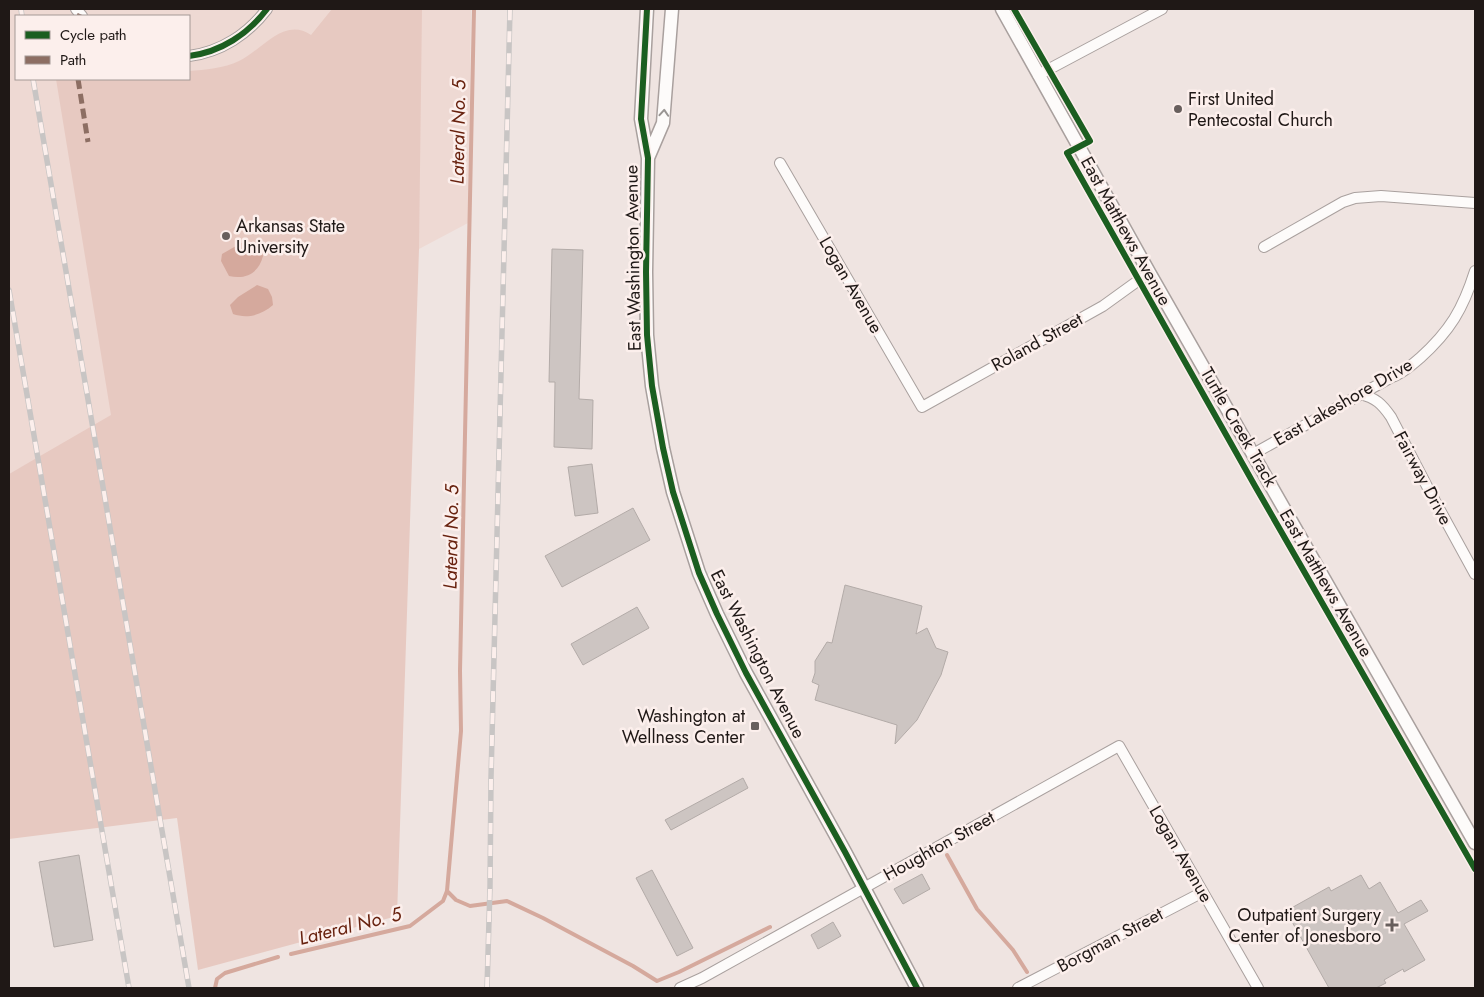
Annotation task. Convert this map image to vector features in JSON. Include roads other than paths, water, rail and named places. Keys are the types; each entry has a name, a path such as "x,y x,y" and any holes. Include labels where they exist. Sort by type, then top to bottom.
{"street":[{"path":"190,56 212,50 230,42 251,27 267,9"},
{"name":"East Washington Avenue","path":"647,9 641,119 648,158 646,272 648,344 652,386 663,448 681,520 699,573 746,673 917,988"},
{"name":"East Washington Avenue","path":"648,158 663,123 672,9"},
{"name":"East Matthews Avenue","path":"1002,9 1150,274 1475,843"},
{"path":"1038,76 1162,9"},
{"name":"Logan Avenue","path":"780,162 922,407"},
{"path":"1264,247 1343,202 1355,198 1381,196 1475,203"},
{"name":"East Lakeshore Drive","path":"1253,454 1412,365 1438,341 1450,326 1463,305 1475,271"},
{"name":"Roland Street","path":"922,407 1103,306 1138,280 1150,274"},
{"name":"Fairway Drive","path":"1360,394 1369,396 1384,406 1475,574"},
{"name":"Houghton Street","path":"680,988 702,978 1119,746"},
{"name":"Logan Avenue","path":"1119,746 1258,988"},
{"name":"Borgman Street","path":"1018,988 1203,892"}],"waterway":[{"name":"Lateral No. 5","path":"291,954 410,926 443,901 447,891 461,731 460,671 474,9"},
{"path":"947,855 977,909 1013,950 1027,972"},
{"path":"447,891 456,900 470,906 507,901 543,918 633,966 657,981 770,927"},
{"name":"Lateral No. 5","path":"215,988 217,979 225,973 278,957"}],"railway":[{"path":"21,9 22,15"},
{"path":"487,988 510,9"},
{"path":"33,80 189,988"},
{"path":"9,290 129,988"}],"place":[{"name":"First United Pentecostal Church","path":"1178,109"},
{"name":"Arkansas State University","path":"226,236"},
{"name":"Washington at Wellness Center","path":"755,726"},
{"name":"Outpatient Surgery Center of Jonesboro","path":"1392,925"}]}
